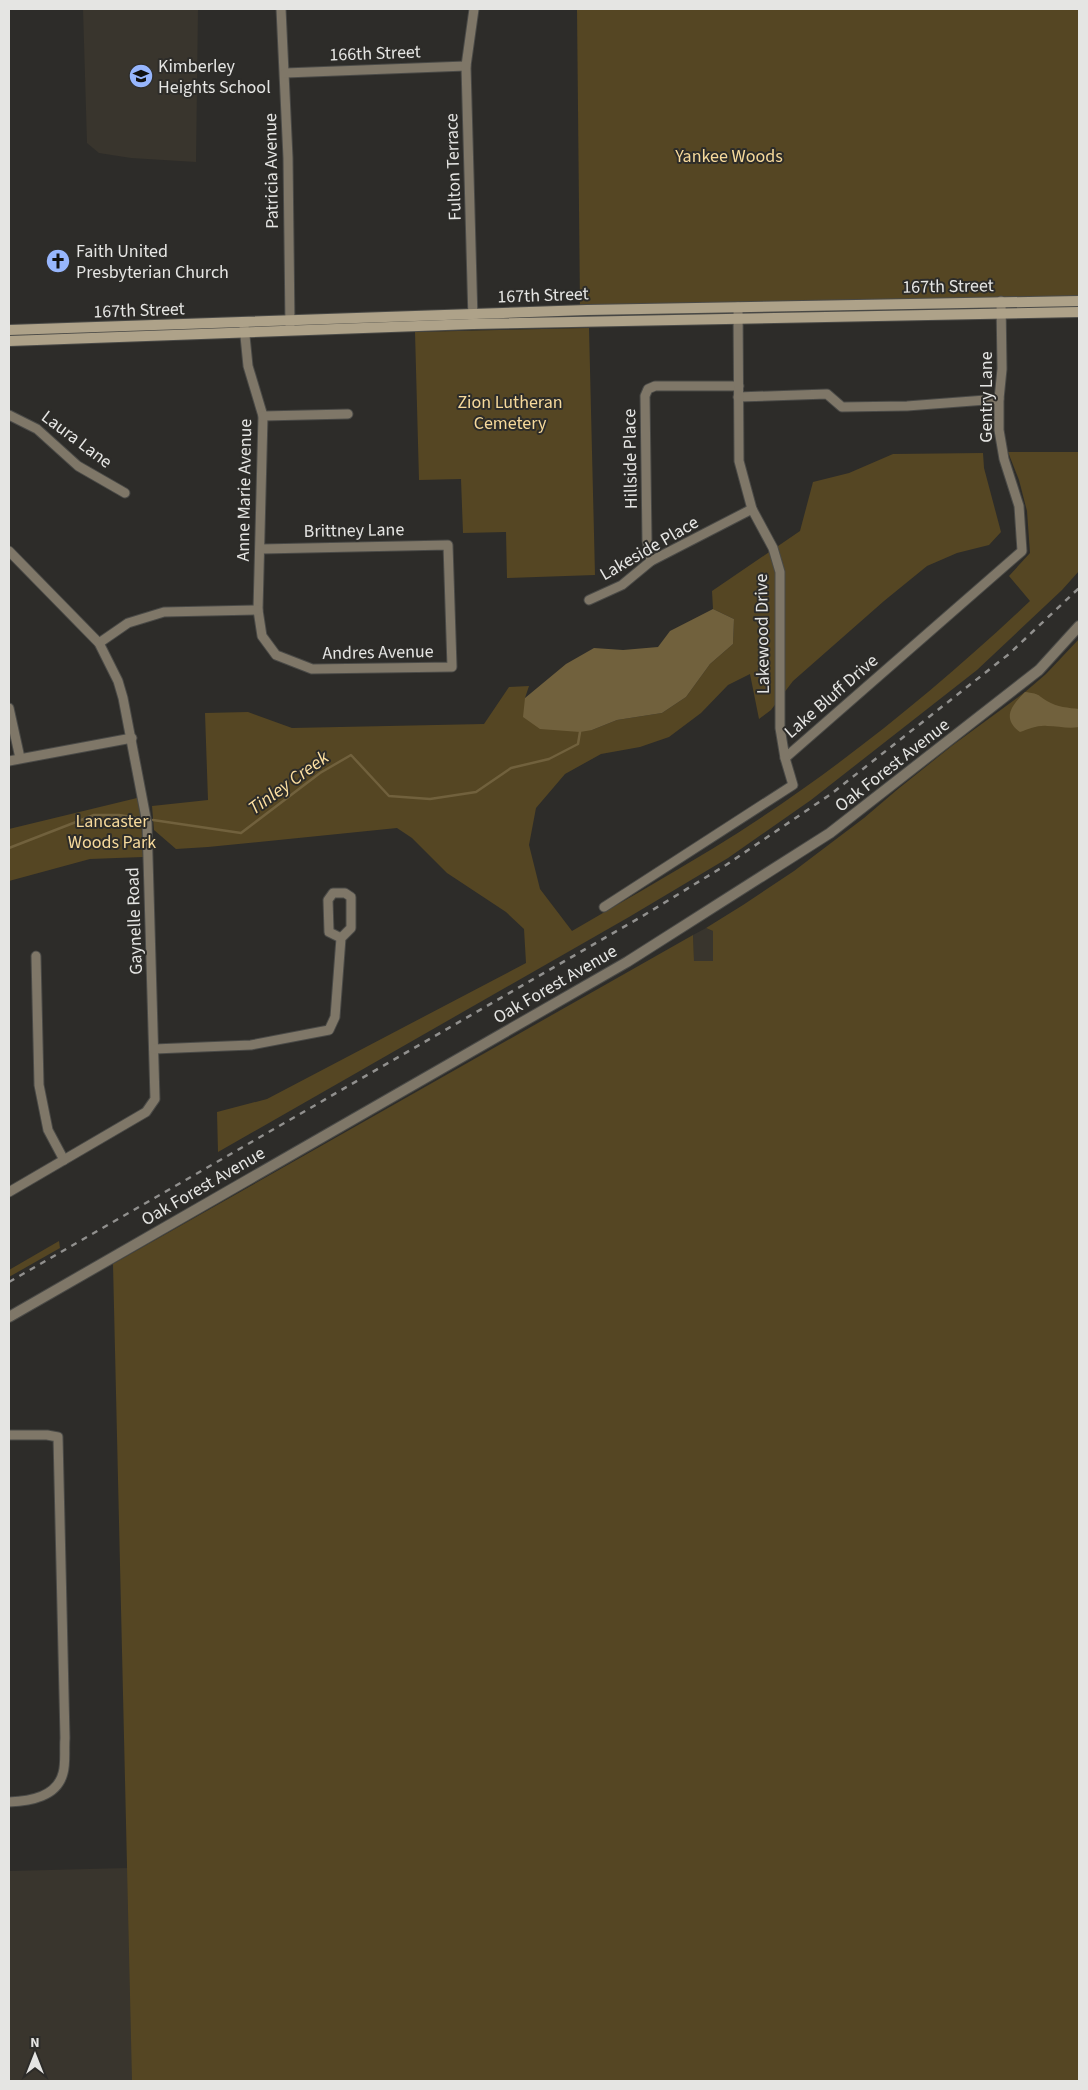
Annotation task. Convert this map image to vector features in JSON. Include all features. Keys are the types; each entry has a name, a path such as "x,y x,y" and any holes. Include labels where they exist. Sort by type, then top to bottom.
{"main road":[{"name":"167th Street","path":"9,341 244,334 1001,301 1079,301"},
{"name":"167th Street","path":"9,330 244,323 473,313 1079,312"}],"street":[{"name":"Patricia Avenue","path":"281,9 285,72 290,332"},
{"name":"Fulton Terrace","path":"473,324 466,66 474,9"},
{"name":"166th Street","path":"285,72 466,66"},
{"name":"Gentry Lane","path":"1001,301 1002,369 998,399 1001,446 1019,506 1022,550"},
{"name":"Lakewood Drive","path":"738,312 739,461 752,509 773,548 780,572 780,728 785,758"},
{"name":"Anne Marie Avenue","path":"244,323 248,366 263,416 258,610 262,636 276,656"},
{"name":"Hillside Place","path":"652,561 647,541 645,396 648,389 654,386 739,386"},
{"path":"738,397 827,394 842,407 907,406 998,399"},
{"name":"Laura Lane","path":"9,414 37,429 78,466 125,493"},
{"path":"263,416 348,414"},
{"name":"Lakeside Place","path":"589,600 622,585 652,561 752,509"},
{"name":"Brittney Lane","path":"261,549 448,545 452,667"},
{"name":"Lake Bluff Drive","path":"604,907 793,785 785,758 1022,550"},
{"name":"Gaynelle Road","path":"9,551 99,643 118,681 132,738 147,823 155,1099 146,1112 9,1192"},
{"path":"99,643 128,623 164,612 258,610"},
{"name":"Oak Forest Avenue","path":"9,1317 627,962 830,833 1039,670 1079,626"},
{"name":"Andres Avenue","path":"276,656 312,669 452,667"},
{"path":"9,708 20,758"},
{"path":"9,761 132,738"},
{"path":"154,1049 251,1045 329,1030 335,1017 341,938 351,928 351,897 344,893 333,893 328,900 329,932 341,938"},
{"path":"36,956 39,1085 48,1130 64,1160"},
{"path":"9,1435 47,1435 58,1437 65,1738 63,1773 56,1789 40,1797 9,1802"}],"shaded area":[{"name":"Kimberley Heights School","path":"83,9 198,9 196,162 131,158 99,153 87,143"},
{"path":"713,609 734,619 733,644 710,664 686,697 662,713 617,720 592,730 580,732 540,729 523,717 525,698 566,664 594,648 623,650 658,647 670,631"},
{"path":"1025,692 1038,695 1055,705 1079,709 1079,727 1040,726 1020,732 1011,722 1010,712"},
{"path":"706,928 713,931 713,961 694,961 693,935"},
{"path":"128,1868 133,2081 9,2081 9,1871"}],"green space":[{"name":"Yankee Woods","path":"577,9 1079,9 1079,296 580,306"},
{"name":"Zion Lutheran Cemetery","path":"589,328 595,575 507,578 506,532 463,533 461,479 419,480 415,332"},
{"path":"1008,452 1079,452 1079,571 1062,590 977,670 811,800 728,858 629,917 218,1152 217,1112 267,1099 526,963 524,929 506,912 447,873 412,838 397,828 176,849 154,830 152,806 208,800 205,713 248,712 292,728 484,724 509,687 529,686 525,698 592,730 617,720 662,713 686,697 710,664 733,644 734,619 713,609 712,591 800,531 813,482 849,473 893,454 983,453 984,468 1001,532 989,545 957,553 927,566 793,681 771,710 759,719 750,674 728,685 701,713 669,737 640,747 601,754 565,774 536,808 529,845 540,889 572,931 712,849 796,794 917,701 1030,601 1009,576 1030,553 1027,511 1019,480"},
{"path":"1079,639 1079,2081 132,2081 113,1264 693,935 694,961 713,961 713,931 706,928 794,871 864,818 953,745 1025,692 1046,674"},
{"name":"Lancaster Woods Park","path":"137,798 141,815 143,857 90,859 9,881 9,829"},
{"path":"59,1241 60,1248 9,1277 9,1270"}],"waterway":[{"name":"Tinley Creek","path":"153,820 241,833 320,773 351,755 389,796 430,799 476,792 511,768 549,759 578,744 580,732"},
{"name":"Tinley Creek","path":"9,848 94,815 119,815 139,818"}],"railway":[{"path":"9,1282 641,917 726,865 831,794 1009,654 1079,588"}],"place":[{"name":"Kimberley Heights School","path":"141,76"},
{"name":"Faith United Presbyterian Church","path":"58,261"}]}
